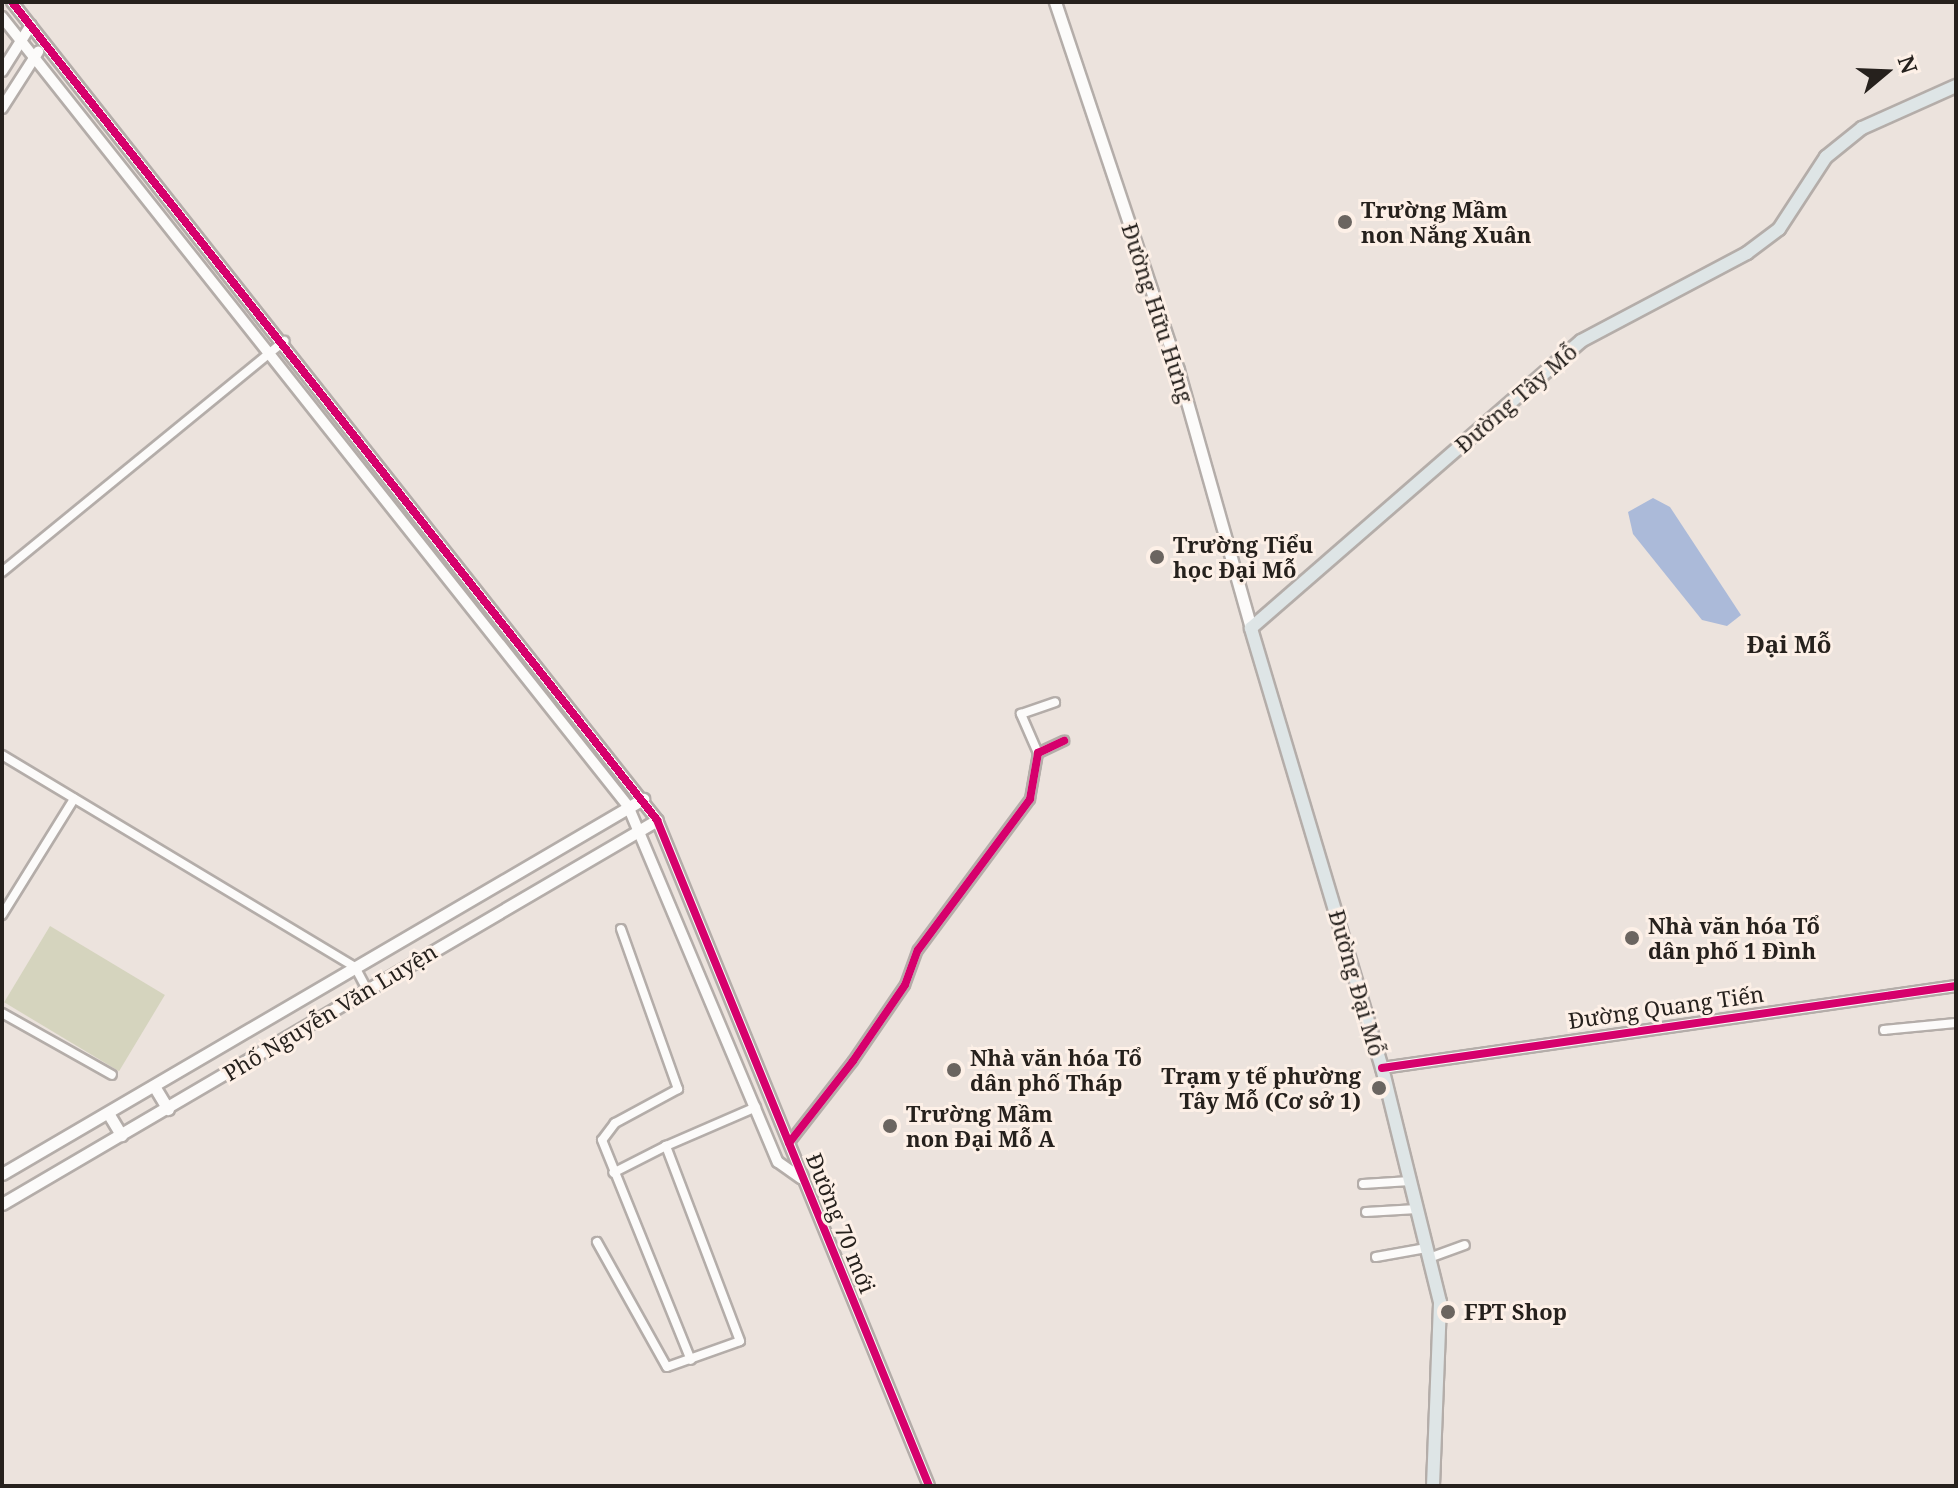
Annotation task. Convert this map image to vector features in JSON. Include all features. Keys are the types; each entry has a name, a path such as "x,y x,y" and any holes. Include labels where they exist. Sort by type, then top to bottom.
{"main road":[{"name":"Đường Hữu Hưng","path":"1055,2 1178,370 1251,628"},
{"name":"Đường Tây Mỗ","path":"1251,628 1581,341 1714,274 1779,229 1826,157 1862,128 1956,86"},
{"name":"Đường Đại Mỗ","path":"1251,628 1382,1068 1440,1302 1433,1486"},
{"name":"Phố Nguyễn Văn Luyện","path":"2,1174 643,799"},
{"name":"Phố Nguyễn Văn Luyện","path":"2,1204 657,820"},
{"path":"154,1086 168,1109"},
{"path":"108,1113 121,1135"}],"street":[{"name":"Đường 70 mới","path":"12,2 284,341 657,820 929,1486"},
{"name":"Đường 70 mới","path":"2,17 36,54 473,602 628,806 642,827 778,1162 803,1179"},
{"path":"2,71 31,25"},
{"path":"2,108 46,42"},
{"path":"2,572 284,341"},
{"path":"473,602 483,595"},
{"path":"789,1143 853,1061 905,985 918,950 1030,799 1038,753 1021,714 1055,702"},
{"path":"1038,753 1064,741"},
{"path":"2,755 355,967 367,990"},
{"path":"2,915 74,799"},
{"path":"621,929 678,1089 615,1123 602,1140 691,1360"},
{"name":"Đường Quang Tiến","path":"1382,1068 1956,986"},
{"path":"2,1013 112,1075"},
{"path":"1884,1030 1956,1023"},
{"path":"613,1173 756,1107"},
{"path":"597,1242 667,1367 740,1341 666,1146"},
{"path":"1363,1184 1410,1181"},
{"path":"1366,1212 1417,1209"},
{"path":"1376,1257 1428,1253 1465,1245"}],"green space":[{"path":"50,926 165,995 119,1071 4,1002"}],"water":[{"path":"1653,498 1670,507 1741,615 1727,626 1702,620 1633,534 1628,512"}],"cycle path":[{"path":"12,2 657,820 929,1486"},
{"path":"789,1143 853,1061 905,985 918,950 1030,799 1038,753 1064,741"},
{"path":"1382,1068 1956,986"}],"place":[{"name":"Trường Mầm non Nắng Xuân","path":"1345,222"},
{"name":"Trường Tiểu học Đại Mỗ","path":"1157,557"},
{"name":"Nhà văn hóa Tổ dân phố 1 Đình","path":"1632,938"},
{"name":"Nhà văn hóa Tổ dân phố Tháp","path":"954,1070"},
{"name":"Trạm y tế phường Tây Mỗ (Cơ sở 1)","path":"1379,1088"},
{"name":"Trường Mầm non Đại Mỗ A","path":"890,1126"},
{"name":"FPT Shop","path":"1448,1312"}],"district":[{"name":"Đại Mỗ","path":"1789,644"}]}
